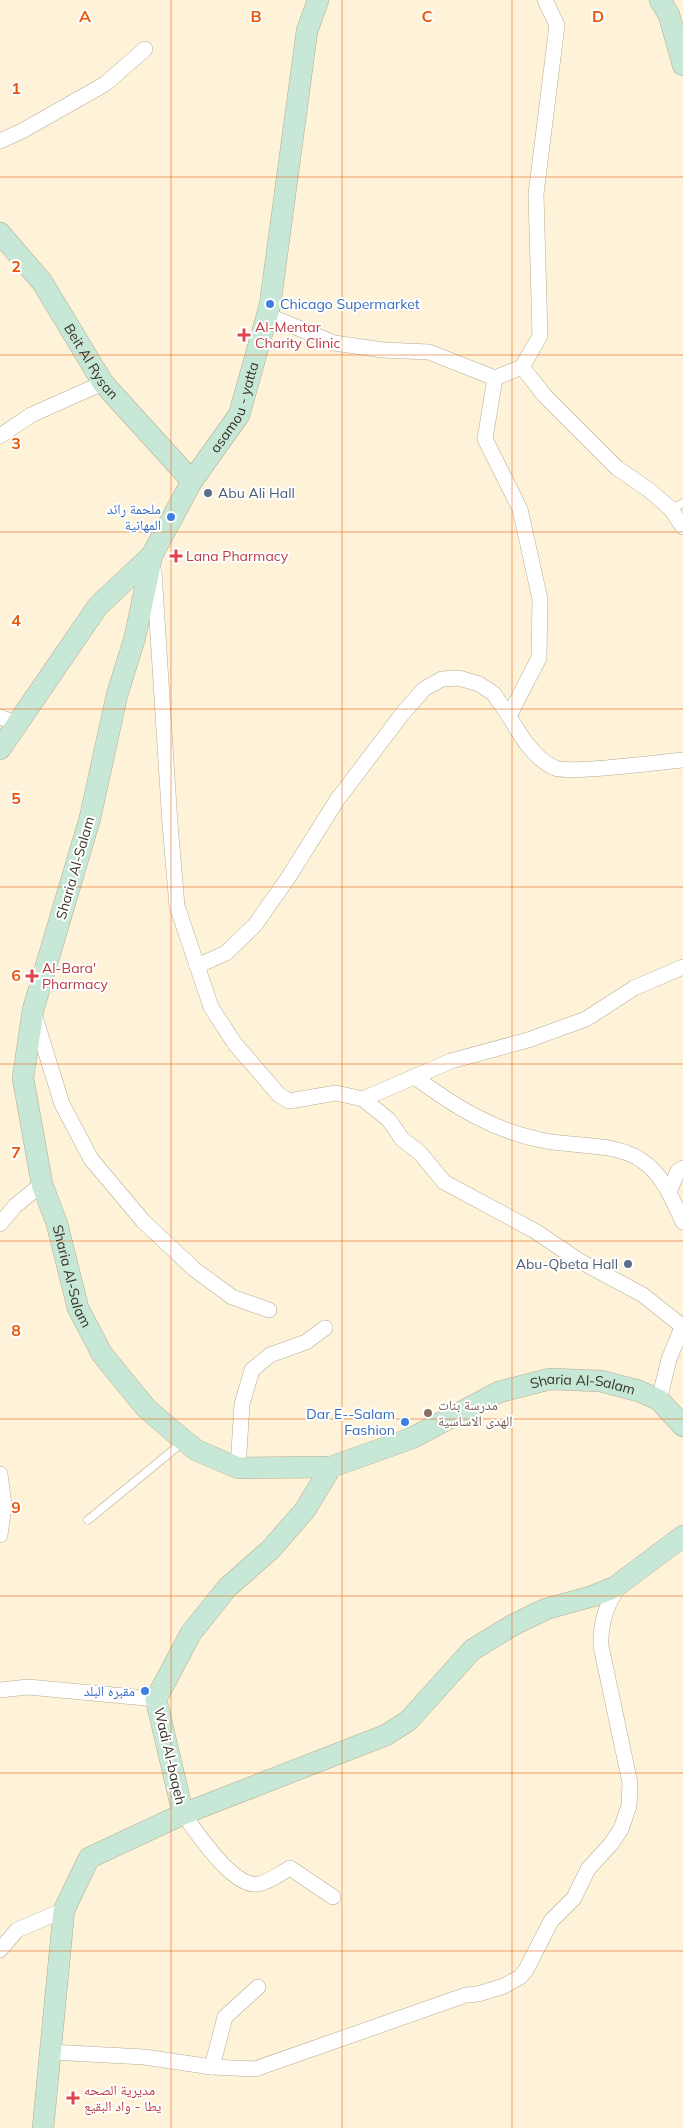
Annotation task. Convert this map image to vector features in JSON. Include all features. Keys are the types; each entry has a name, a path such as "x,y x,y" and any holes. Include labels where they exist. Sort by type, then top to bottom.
{"main road":[{"name":"asamou - yatta","path":"0,750 9,720 98,606 152,555 192,481 239,416 267,315 307,31 318,0"},
{"path":"660,0 669,15 683,65"},
{"name":"Beit Al Rysan","path":"0,233 42,282 103,383 192,481"},
{"name":"Sharia Al-Salam","path":"152,555 135,638 116,695 90,818 33,1010 23,1078 42,1184 57,1224 78,1308 102,1354 146,1408 184,1441 196,1450 238,1468 331,1467 412,1438 498,1392 550,1379 601,1381 639,1391 659,1400 683,1426"},
{"name":"Wadi Al-baqeh","path":"43,2128 64,1910 89,1858 183,1814 156,1699 191,1633 226,1588 271,1549 305,1510 331,1467"},
{"path":"183,1814 386,1735 408,1721 472,1650 528,1617 564,1603 604,1593 621,1584 683,1536"}],"street":[{"path":"267,315 334,343 383,350 429,352 495,378 522,367 540,336 536,194 557,26 545,0"},
{"path":"0,141 105,84 146,49"},
{"path":"522,367 545,396 617,468 677,506 683,527"},
{"path":"495,378 485,439 520,509 540,599 539,658 509,716"},
{"path":"0,436 31,415 103,383"},
{"path":"152,555 177,906 211,1007 230,1038 279,1095 289,1101 336,1093 363,1099 389,1120 402,1139 420,1153 444,1182 534,1230 578,1260 643,1295 682,1326 669,1359 659,1400"},
{"path":"197,966 226,953 255,925 288,878 337,800 424,689 442,679 459,678 472,682 493,694 509,716 521,738 538,755 556,768 582,769 683,760"},
{"path":"363,1099 416,1078 451,1061 528,1040 586,1019 634,988 683,968"},
{"path":"33,1010 62,1104 92,1159 143,1221 194,1269 232,1297 269,1310"},
{"path":"416,1078 454,1106 496,1126 540,1140 588,1147 605,1147 629,1153 650,1166 658,1175 683,1222"},
{"path":"668,1192 678,1171 683,1168"},
{"path":"0,1224 15,1206 42,1184"},
{"path":"238,1468 242,1404 252,1370 270,1355 306,1342 325,1328"},
{"path":"0,1474 4,1505 0,1535"},
{"path":"50,2052 144,2058 212,2067 255,2068 466,1995 478,1994 497,1988 515,1980 526,1970 551,1921 574,1898 588,1869 611,1844 626,1818 631,1794 630,1783 601,1646 605,1611 621,1584"},
{"path":"0,1690 28,1687 156,1699"},
{"path":"183,1814 219,1861 246,1883 259,1884 290,1868 333,1897"},
{"path":"0,1950 17,1930 64,1910"},
{"path":"212,2067 225,2017 258,1987"}],"lane":[{"path":"88,1520 184,1441"}],"place":[{"name":"Chicago Supermarket","path":"270,304"},
{"name":"Al-Mentar Charity Clinic","path":"244,335"},
{"name":"Abu Ali Hall","path":"208,493"},
{"name":"ملحمة رائد المهانية","path":"171,517"},
{"name":"Lana Pharmacy","path":"176,556"},
{"name":"Al-Bara' Pharmacy","path":"32,976"},
{"name":"Abu-Qbeta Hall","path":"628,1264"},
{"name":"مدرسة بنات الهدى الاساسية","path":"428,1413"},
{"name":"Dar E--Salam Fashion","path":"405,1422"},
{"name":"مقبره البلد","path":"145,1691"},
{"name":"مديرية الصحه يطا - واد البقيع","path":"73,2098"}]}
